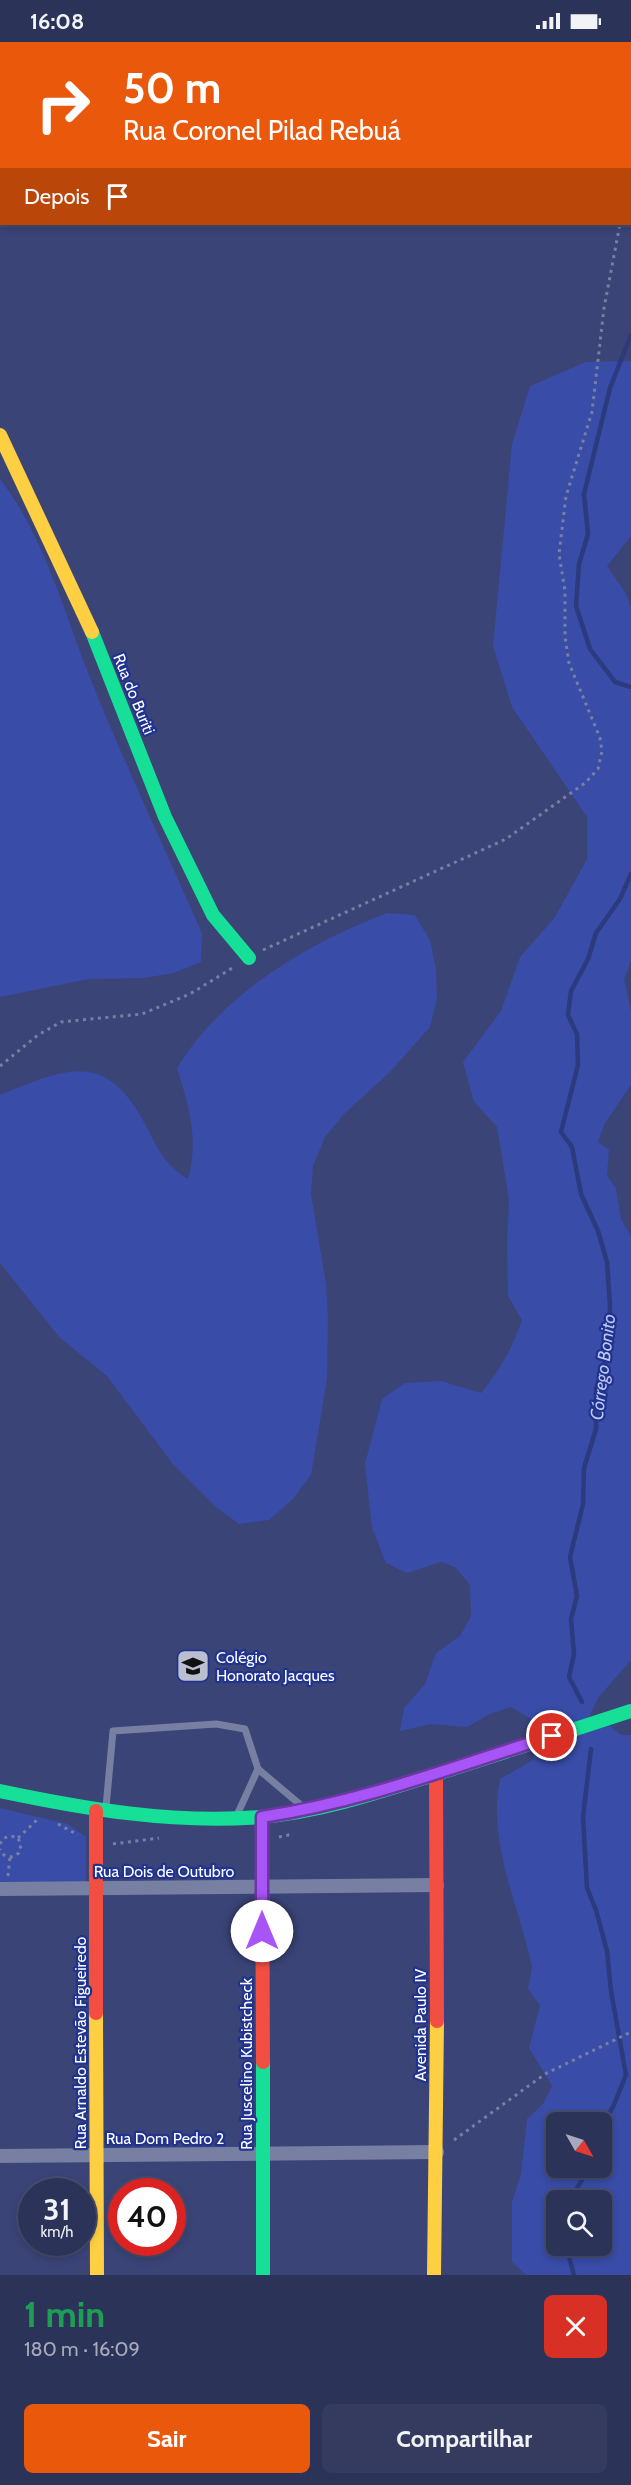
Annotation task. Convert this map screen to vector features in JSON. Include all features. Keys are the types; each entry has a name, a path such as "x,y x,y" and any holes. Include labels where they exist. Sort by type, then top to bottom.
{"street":[{"name":"Rua do Buriti","path":"1,440 87,621 165,817 213,915 249,958"},
{"path":"0,1791 101,1812 205,1820 262,1817 307,1810 436,1774 631,1711"},
{"name":"Avenida Paulo IV","path":"434,2275 437,2152 436,1774"},
{"name":"Rua Arnaldo Estevão Figueiredo","path":"97,2275 96,1888 101,1812"},
{"name":"Rua Juscelino Kubistcheck","path":"262,1817 263,2275"},
{"name":"Rua Dois de Outubro","path":"4,1884 96,1888 436,1885"},
{"name":"Rua Dom Pedro 2","path":"0,2156 437,2152"}],"lane":[{"path":"101,1812 113,1731 216,1724 244,1729 258,1769 307,1810"},
{"path":"236,1818 258,1769"}],"path":[{"path":"0,1066 38,1035 61,1022 142,1014 190,994 249,958 506,839 585,783 598,769 602,751 600,738 569,663 565,637 565,591 559,554 566,496 592,412 604,308 620,225"},
{"path":"18,1838 37,1820"},
{"path":"0,1832 4,1838"},
{"path":"0,1844 4,1838 11,1836 18,1838"},
{"path":"0,1849 10,1857 16,1856 21,1849 18,1838"},
{"path":"4,1884 10,1857"},
{"path":"0,1879 4,1884"},
{"path":"4,1884 19,1879"},
{"path":"437,2152 545,2074 631,2032"}],"shaded area":[{"path":"631,361 631,536 607,566 625,592 631,607 631,961 624,979 631,1010 631,1085 605,1123 598,1142 609,1150 607,1176 616,1188 621,1219 631,1237 631,1660 598,1698 588,1720 550,1731 511,1707 490,1714 467,1727 431,1724 400,1731 404,1708 425,1684 436,1653 460,1636 471,1616 470,1585 455,1567 441,1562 407,1573 386,1563 372,1528 365,1464 382,1399 405,1383 441,1381 481,1393 505,1359 518,1331 522,1320 508,1296 509,1200 497,1127 474,1102 463,1062 501,1011 520,957 555,917 587,859 587,817 512,707 493,646 512,444 530,386 586,362"},
{"path":"0,479 15,500 40,547 100,703 202,933 201,962 174,973 144,978 89,979 0,997"},
{"path":"387,913 415,915 430,940 436,969 437,999 430,1027 390,1072 344,1114 325,1137 313,1166 311,1194 326,1284 328,1317 327,1379 311,1475 293,1499 269,1520 239,1524 216,1507 172,1463 107,1376 60,1338 0,1263 0,1095 43,1078 63,1073 81,1071 97,1074 113,1083 129,1099 167,1161 188,1179 193,1137 189,1110 177,1068 196,1041 218,1016 269,974 326,940"},
{"path":"608,1724 621,1735 631,1735 631,2275 526,2275 512,2262 512,2202 521,2174 527,2119 543,2104 552,2086 529,2048 540,2005 528,1989 532,1967 501,1850 497,1803 500,1779 533,1760 537,1744"},
{"path":"0,1808 68,1824 86,1837 86,1882 0,1882"}],"waterway":[{"name":"Córrego Bonito","path":"631,335 610,388 584,494 588,534 579,564 576,606 590,649 615,682 631,687"},
{"name":"Córrego Bonito","path":"582,1702 569,1677 574,1654 571,1619 577,1596 570,1557 583,1504 584,1468 596,1429 596,1389 609,1349 610,1305 607,1262 598,1231 581,1194 572,1147 561,1132 578,1065 577,1034 568,1015 571,991 588,959 596,933 620,899 631,874"},
{"path":"591,1749 583,1817 587,1888 596,1910 607,1951 611,1991 626,2075 610,2112"},
{"path":"576,2190 583,2178"},
{"path":"569,2256 574,2275"}],"traffic: fast":[{"path":"92,632 165,817 213,915 249,958"},
{"path":"0,1791 65,1804 162,1817 228,1819 261,1817 306,1811 372,1794 631,1711"},
{"path":"263,2062 263,2275"}],"traffic: slow":[{"path":"0,435 92,632"},
{"path":"96,2013 97,2275"},
{"path":"434,2275 437,2021"}],"traffic: jam":[{"path":"436,1774 437,2021"},
{"path":"96,1811 96,2013"},
{"path":"262,1817 263,2062"}],"place":[{"name":"Colégio Honorato Jacques","path":"193,1666"}],"route":[{"path":"262,1931 262,1817 356,1799 552,1736"}]}
